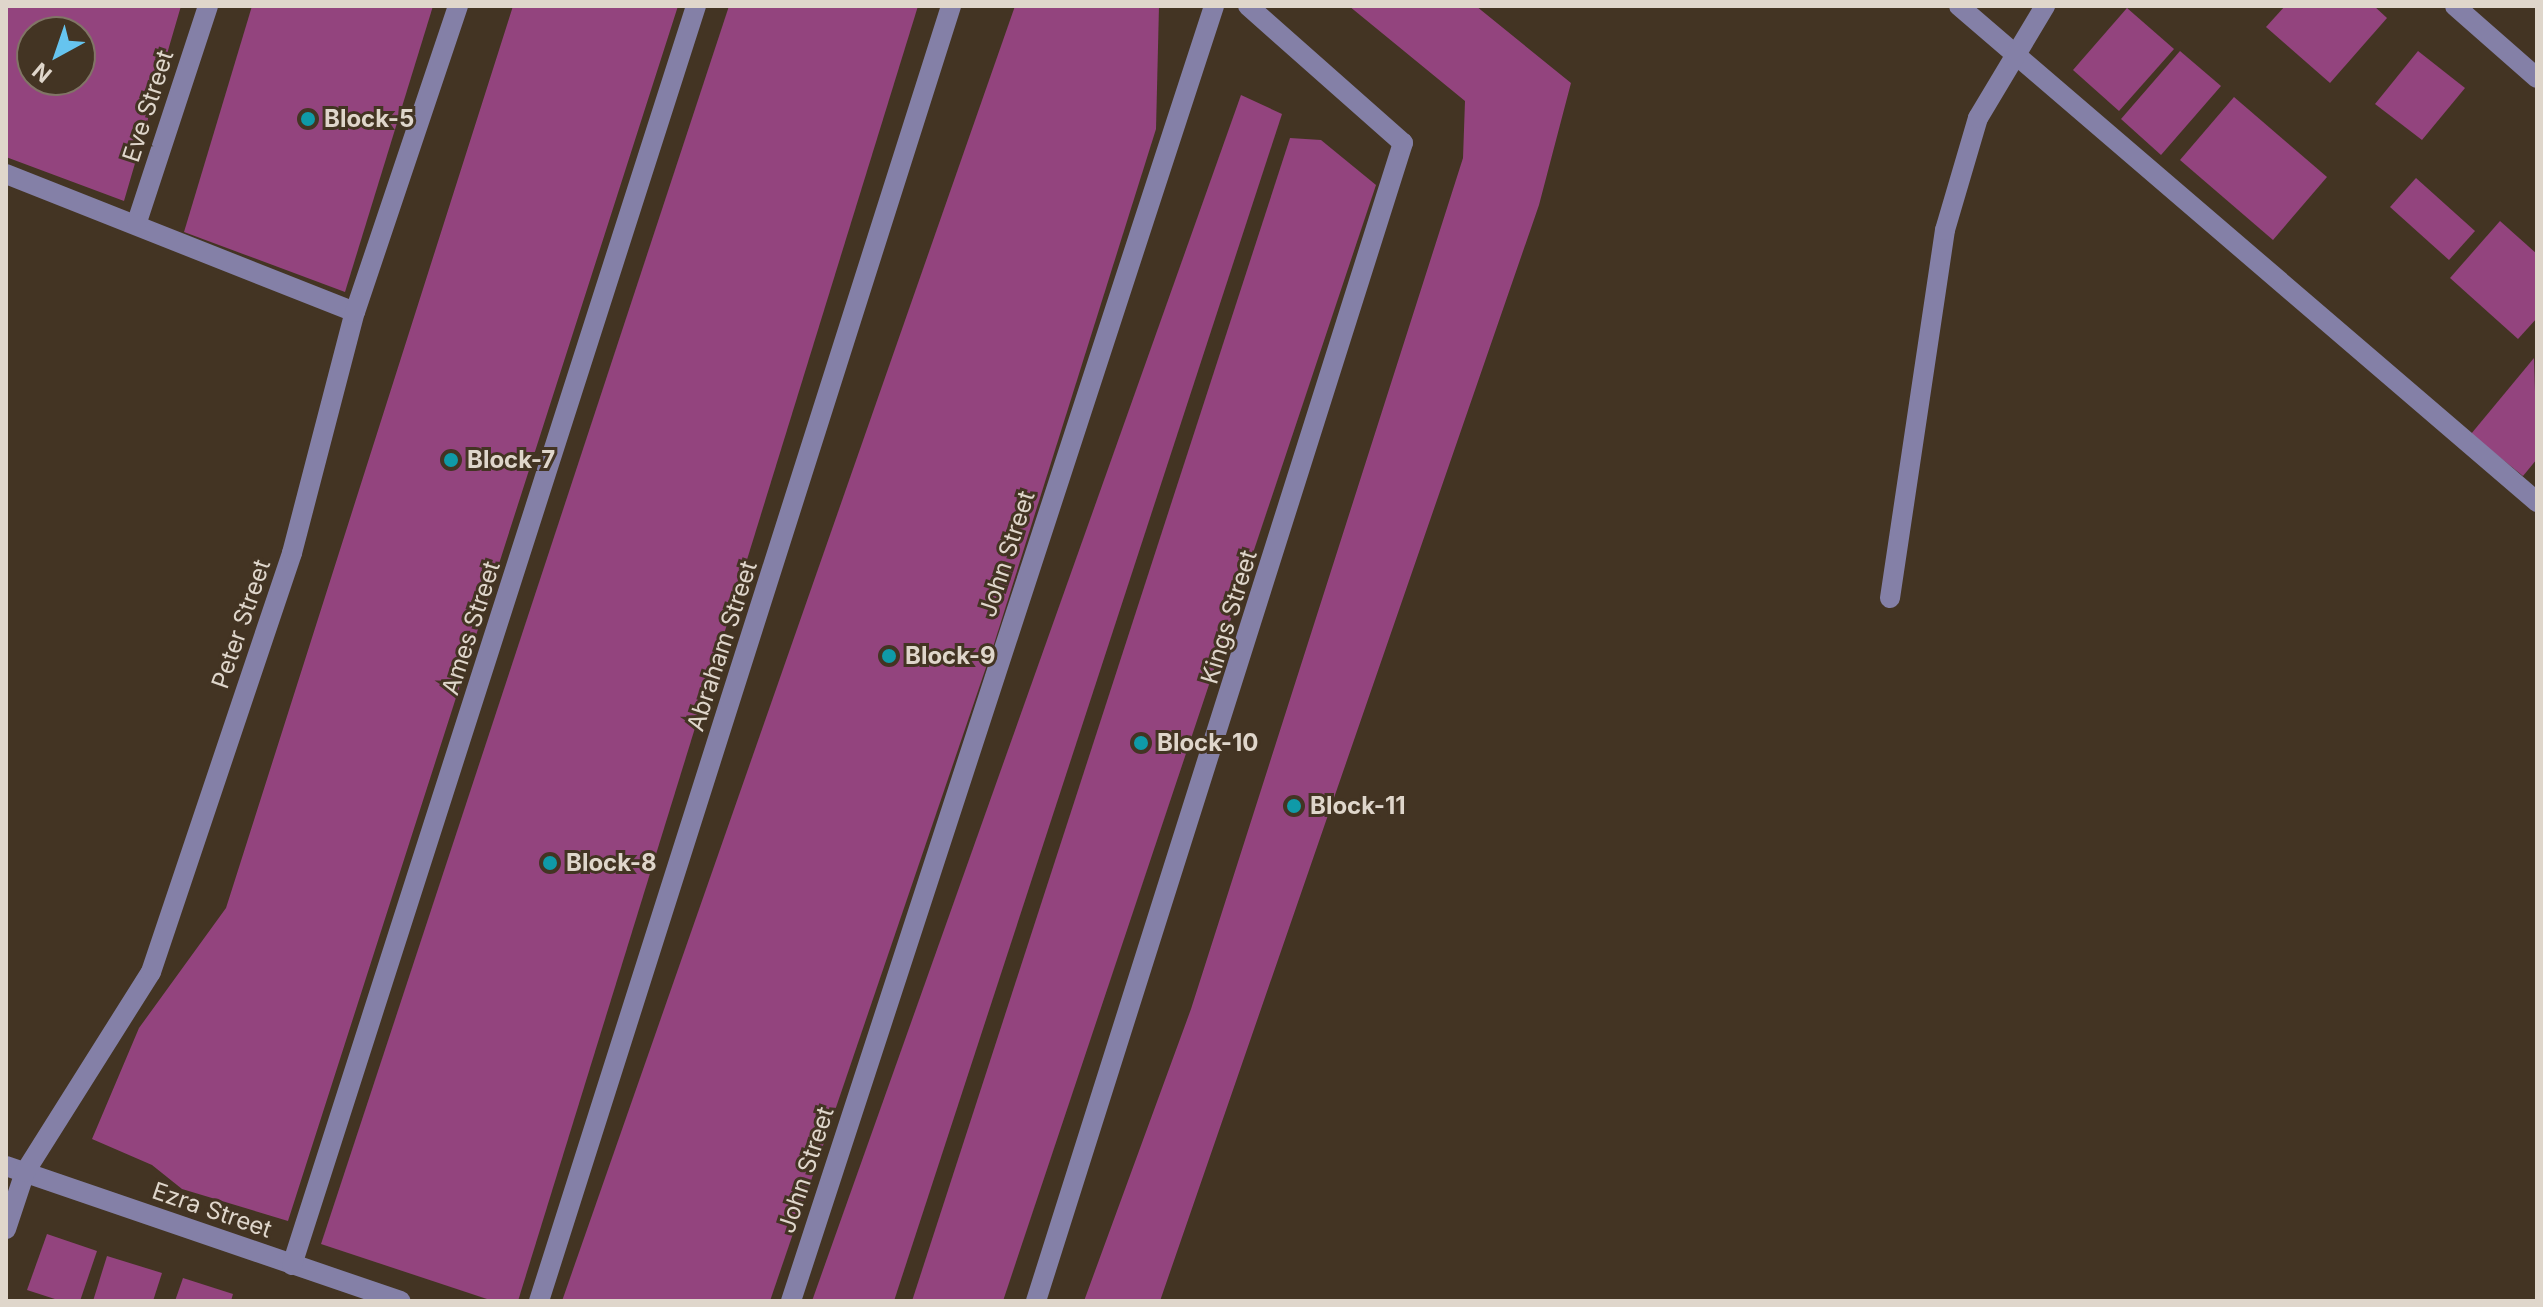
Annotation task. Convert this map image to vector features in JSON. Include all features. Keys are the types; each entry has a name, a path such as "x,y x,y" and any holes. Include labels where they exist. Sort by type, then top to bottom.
{"street":[{"name":"Eve Street","path":"137,222 208,6"},
{"name":"Peter Street","path":"6,1229 16,1169 151,972 292,553 355,312 458,6"},
{"name":"Ames Street","path":"292,1265 696,6"},
{"name":"Abraham Street","path":"539,1301 951,6"},
{"name":"John Street","path":"791,1301 1214,6"},
{"name":"Kings Street","path":"1036,1301 1403,143 1248,6"},
{"path":"1959,6 2537,502"},
{"path":"1890,598 1945,230 1978,118 2013,53 2045,6"},
{"path":"2455,6 2537,78"},
{"path":"6,174 137,222 355,312"},
{"name":"Ezra Street","path":"16,1169 401,1301"}],"building":[{"path":"6,6 181,6 124,201 6,157"},
{"name":"Block-5","path":"252,6 433,6 345,292 184,232"},
{"name":"Block-7","path":"513,6 678,6 288,1221 182,1189 152,1165 92,1139 139,1028 226,908"},
{"name":"Block-8","path":"729,6 918,6 518,1301 493,1301 321,1244"},
{"name":"Block-9","path":"1015,6 1159,6 1156,129 994,644 770,1301 562,1301"},
{"name":"Block-11","path":"1349,6 1476,6 1571,83 1539,205 1160,1301 1084,1301 1191,1009 1463,158 1465,101"},
{"path":"2285,6 2374,6 2387,18 2330,83 2266,27"},
{"path":"2127,8 2174,49 2119,111 2073,70"},
{"path":"2180,51 2221,86 2161,155 2121,119"},
{"path":"2418,51 2465,88 2422,140 2375,104"},
{"name":"Block-10","path":"1241,95 1282,114 894,1301 812,1301"},
{"path":"2234,97 2327,177 2273,240 2180,160"},
{"name":"Block-10","path":"1290,138 1321,140 1376,185 1003,1301 912,1301"},
{"path":"2416,178 2475,231 2449,260 2390,207"},
{"path":"2500,221 2537,254 2537,318 2518,339 2450,278"},
{"path":"2534,358 2537,459 2523,476 2471,434"},
{"path":"47,1234 97,1251 80,1301 61,1301 27,1290"},
{"path":"107,1256 162,1273 153,1301 93,1301"},
{"path":"183,1278 233,1294 231,1301 175,1301"}],"place":[{"name":"Block-5","path":"308,119"},
{"name":"Block-7","path":"451,460"},
{"name":"Block-9","path":"889,656"},
{"name":"Block-10","path":"1141,743"},
{"name":"Block-11","path":"1294,806"},
{"name":"Block-8","path":"550,863"}]}
